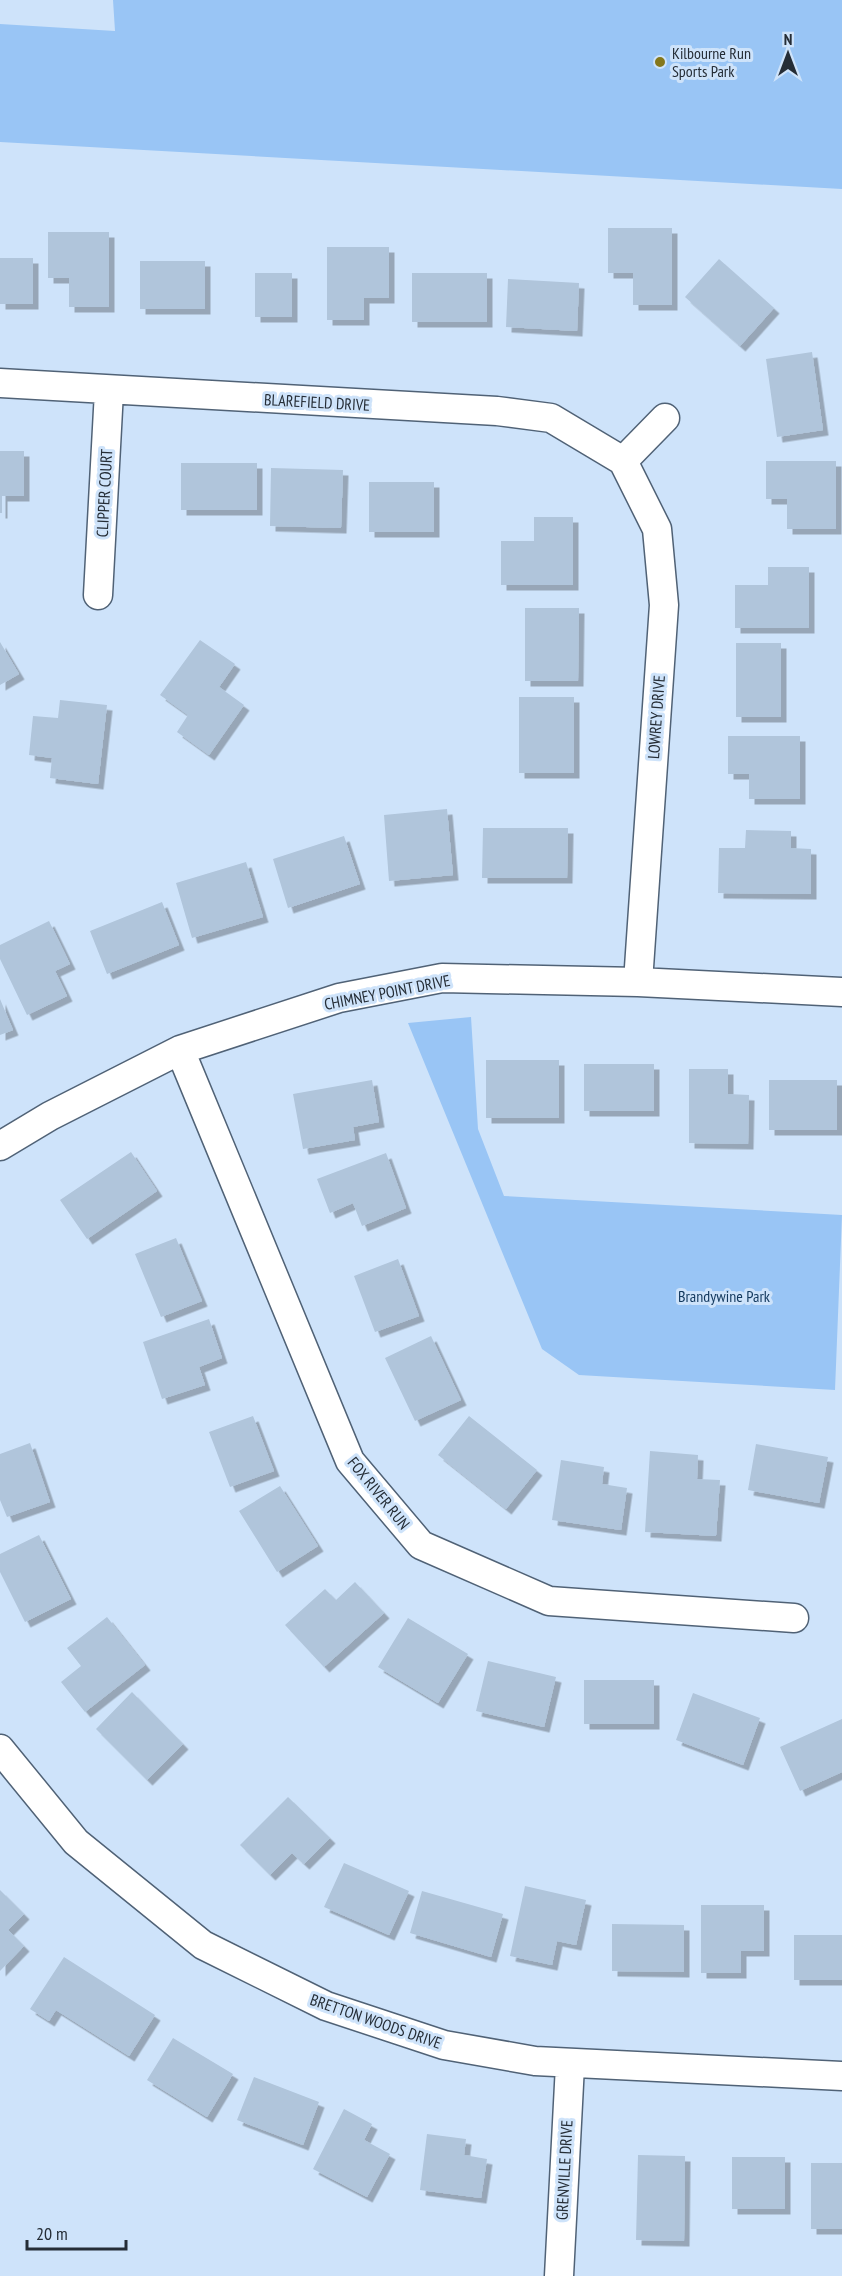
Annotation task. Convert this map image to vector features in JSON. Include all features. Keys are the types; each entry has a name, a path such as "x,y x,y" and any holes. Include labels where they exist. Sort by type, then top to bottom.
{"street":[{"name":"BLAREFIELD DRIVE","path":"0,383 109,391 497,411 551,418 623,461"},
{"name":"CLIPPER COURT","path":"98,595 109,391"},
{"path":"623,461 665,418"},
{"name":"LOWREY DRIVE","path":"623,461 657,529 664,604 638,982"},
{"name":"CHIMNEY POINT DRIVE","path":"0,1146 50,1116 180,1050 339,998 442,978 638,982 842,992"},
{"name":"FOX RIVER RUN","path":"180,1050 350,1461 421,1545 549,1600 794,1618"},
{"name":"BRETTON WOODS DRIVE","path":"0,1749 76,1842 203,1945 326,2006 444,2045 487,2055 570,2065 842,2076"},
{"name":"GRENVILLE DRIVE","path":"559,2276 570,2065"}],"green space":[{"path":"113,0 842,0 842,189 0,142 0,24 115,31"},
{"name":"Brandywine Park","path":"471,1017 478,1129 504,1196 842,1215 835,1390 579,1375 542,1349 408,1023"}],"building":[{"path":"608,228 672,228 672,305 633,305 633,273 608,273"},
{"path":"48,232 109,232 109,307 69,307 69,278 48,278"},
{"path":"327,247 389,247 389,298 364,298 364,320 327,320"},
{"path":"0,258 33,258 33,304 0,304"},
{"path":"719,259 774,308 740,346 685,297"},
{"path":"140,261 205,261 205,309 140,309"},
{"path":"255,273 292,273 292,317 255,317"},
{"path":"412,273 487,273 487,322 412,322"},
{"path":"508,279 579,283 577,331 506,327"},
{"path":"812,352 823,430 777,437 766,359"},
{"path":"0,451 24,451 24,496 2,496 2,513 0,513"},
{"path":"766,461 836,461 836,529 787,529 787,499 766,499"},
{"path":"181,463 257,463 257,510 181,510"},
{"path":"271,468 343,470 341,528 270,526"},
{"path":"369,482 434,482 434,532 369,532"},
{"path":"534,517 573,517 573,585 501,585 501,541 534,541"},
{"path":"768,567 809,567 809,628 735,628 735,585 768,585"},
{"path":"525,608 579,608 578,681 525,681"},
{"path":"200,640 235,664 219,687 244,705 209,755 177,732 188,715 160,695"},
{"path":"0,642 19,674 0,685"},
{"path":"736,643 781,643 781,717 736,717"},
{"path":"519,697 574,697 574,773 519,773"},
{"path":"60,700 107,705 98,784 50,778 52,758 29,755 33,716 58,718"},
{"path":"728,736 800,736 800,799 749,799 749,774 728,774"},
{"path":"447,809 453,875 389,881 384,815"},
{"path":"483,828 568,828 567,878 482,878"},
{"path":"746,830 791,831 791,848 811,849 811,894 718,893 719,848 745,848"},
{"path":"344,836 360,884 288,908 273,859"},
{"path":"246,862 263,917 192,938 176,883"},
{"path":"162,902 179,945 107,974 90,931"},
{"path":"49,921 70,964 55,971 67,996 27,1015 0,959 0,945"},
{"path":"0,999 13,1030 0,1035"},
{"path":"486,1060 559,1060 559,1118 486,1118"},
{"path":"584,1064 654,1064 654,1111 584,1111"},
{"path":"689,1069 728,1069 728,1094 749,1095 748,1144 689,1143"},
{"path":"372,1080 379,1122 353,1127 355,1140 303,1149 293,1094"},
{"path":"769,1080 837,1080 837,1130 769,1130"},
{"path":"131,1152 157,1191 87,1239 60,1200"},
{"path":"386,1153 406,1208 362,1226 353,1203 330,1213 317,1179"},
{"path":"176,1238 202,1301 161,1317 135,1254"},
{"path":"398,1259 419,1316 375,1332 354,1276"},
{"path":"209,1319 222,1358 199,1367 205,1385 162,1399 143,1342"},
{"path":"431,1336 461,1400 415,1421 385,1358"},
{"path":"253,1416 274,1471 230,1487 209,1432"},
{"path":"469,1416 537,1470 506,1509 438,1455"},
{"path":"30,1443 50,1502 7,1517 0,1500 0,1454"},
{"path":"756,1444 828,1457 819,1503 748,1490"},
{"path":"650,1451 698,1455 697,1479 720,1480 716,1536 645,1532"},
{"path":"561,1460 604,1467 602,1484 627,1488 621,1530 552,1520"},
{"path":"280,1486 318,1546 277,1572 239,1511"},
{"path":"39,1535 71,1599 25,1622 0,1572 0,1554"},
{"path":"355,1582 384,1613 324,1667 285,1625 325,1589 336,1600"},
{"path":"107,1617 145,1665 85,1712 61,1682 81,1666 67,1648"},
{"path":"408,1618 468,1654 438,1703 378,1667"},
{"path":"488,1661 556,1677 544,1727 476,1711"},
{"path":"584,1680 654,1680 654,1724 584,1724"},
{"path":"132,1692 183,1744 147,1780 96,1729"},
{"path":"693,1693 760,1718 743,1765 676,1740"},
{"path":"842,1719 842,1772 800,1791 780,1747"},
{"path":"288,1797 330,1838 304,1864 292,1853 270,1875 240,1845"},
{"path":"344,1863 409,1891 389,1935 324,1907"},
{"path":"525,1886 586,1900 576,1945 557,1941 552,1965 510,1956"},
{"path":"0,1890 24,1914 8,1930 24,1946 0,1971"},
{"path":"422,1891 503,1914 491,1957 410,1933"},
{"path":"701,1905 764,1905 764,1951 741,1951 741,1973 701,1973"},
{"path":"612,1924 684,1925 684,1972 612,1971"},
{"path":"794,1935 842,1935 842,1980 794,1980"},
{"path":"64,1957 155,2015 129,2056 56,2010 49,2021 30,2009"},
{"path":"173,2038 233,2074 207,2117 147,2080"},
{"path":"254,2077 319,2102 303,2145 237,2120"},
{"path":"344,2109 372,2124 364,2140 390,2154 367,2197 313,2169"},
{"path":"427,2134 466,2139 464,2155 487,2159 481,2198 420,2190"},
{"path":"638,2155 685,2156 684,2241 636,2240"},
{"path":"732,2157 785,2157 785,2209 732,2209"},
{"path":"811,2163 842,2163 842,2229 811,2229"}],"place":[{"name":"Kilbourne Run Sports Park","path":"660,62"}]}
